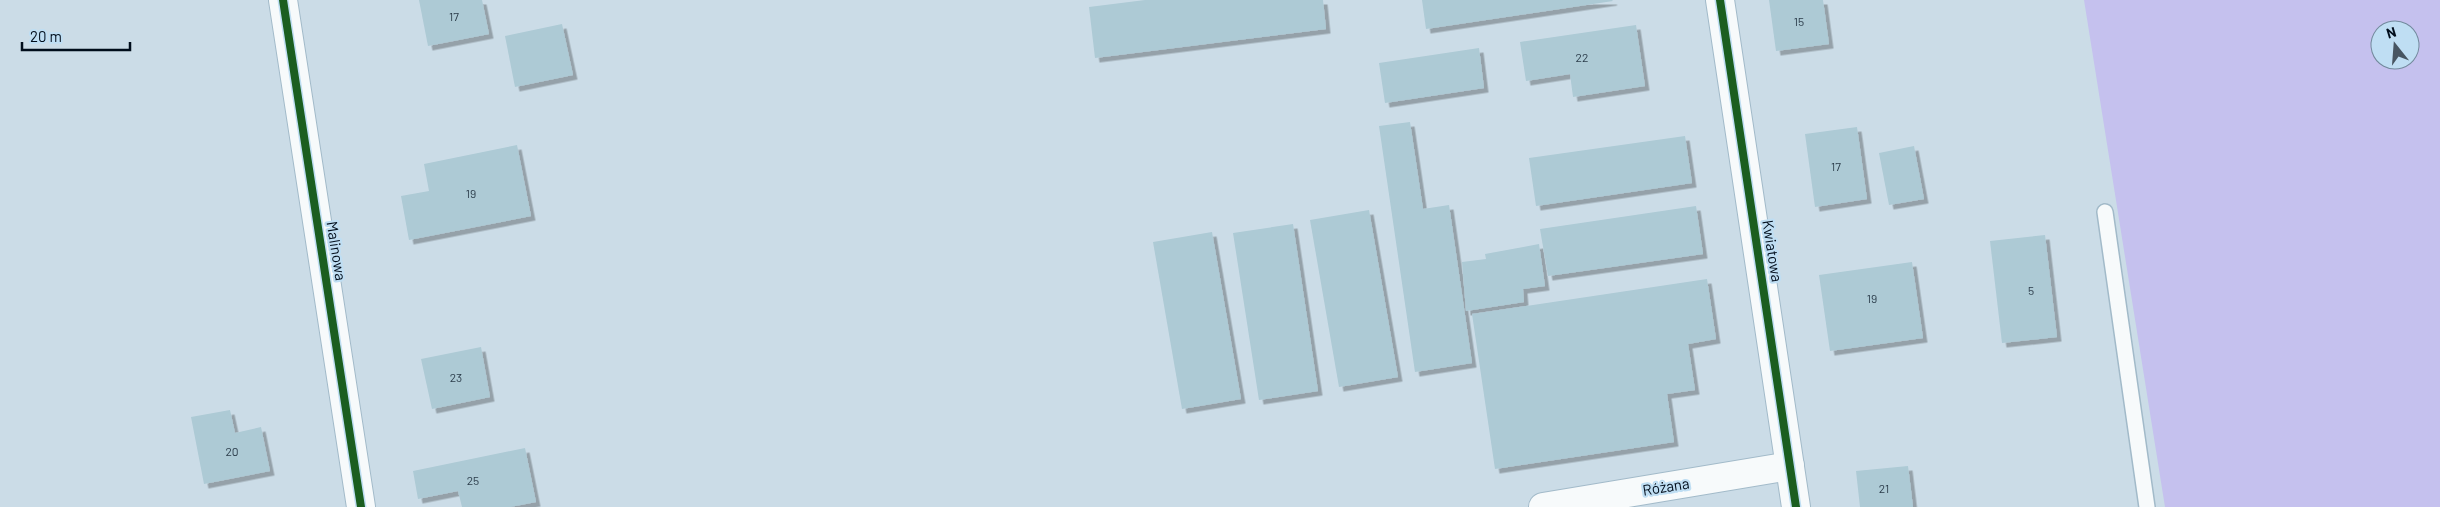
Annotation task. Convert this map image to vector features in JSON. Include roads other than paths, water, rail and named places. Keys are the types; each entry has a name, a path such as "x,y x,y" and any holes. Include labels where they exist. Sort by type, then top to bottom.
{"street":[{"name":"Malinowa","path":"283,0 361,507"},
{"name":"Kwiatowa","path":"1720,0 1796,507"},
{"name":"Różana","path":"1543,507 1790,466"}],"lane":[{"path":"2105,212 2147,507"}]}
